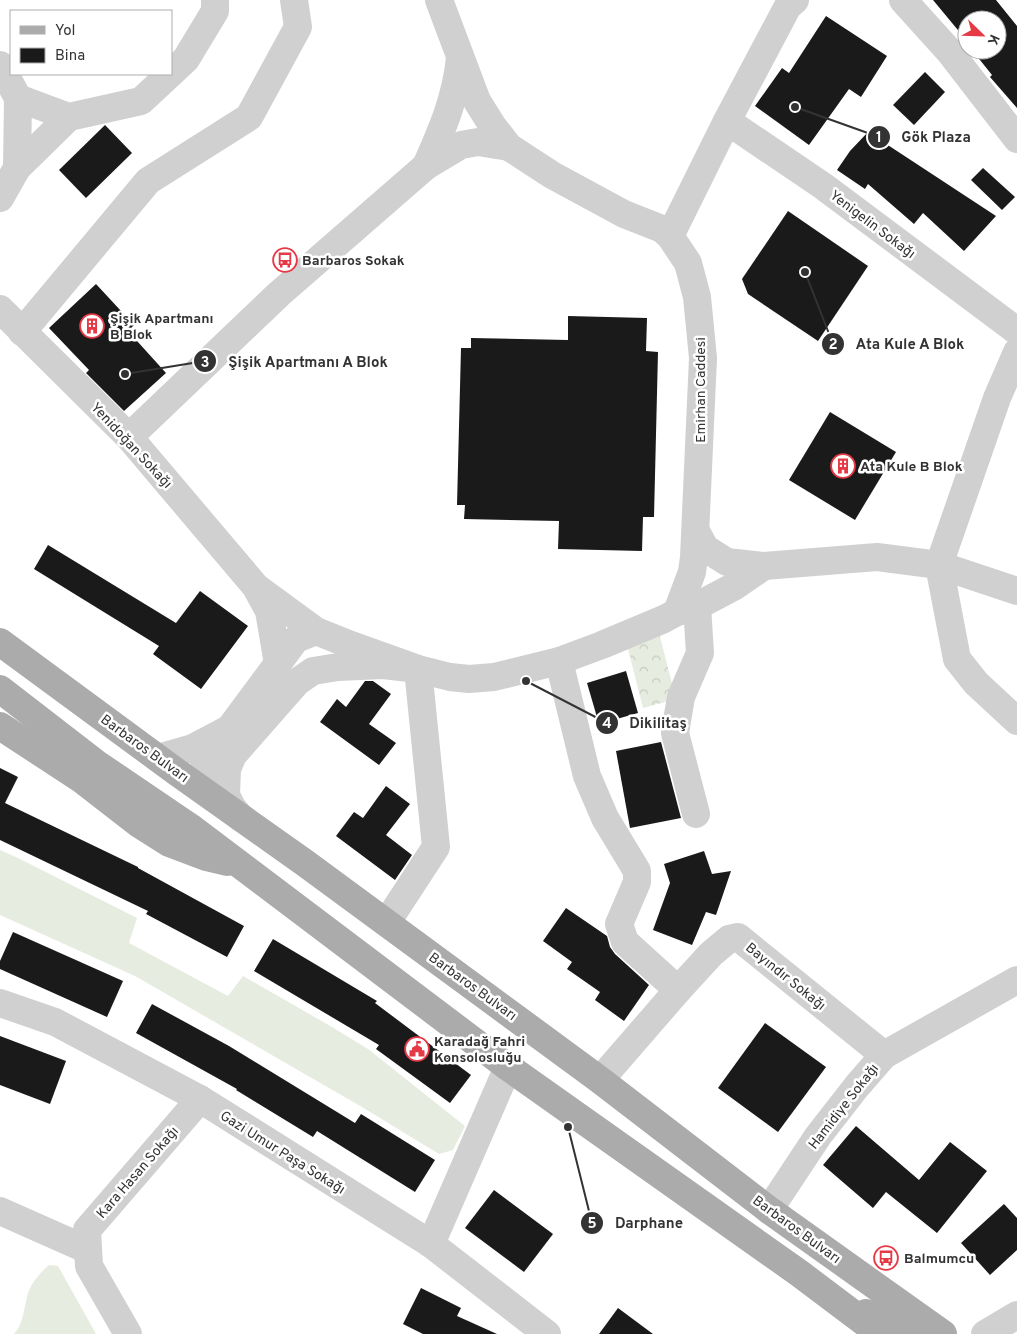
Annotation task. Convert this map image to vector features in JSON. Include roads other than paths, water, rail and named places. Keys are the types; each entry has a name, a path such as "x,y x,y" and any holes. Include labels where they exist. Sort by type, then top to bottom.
{"main road":[{"name":"Barbaros Bulvarı","path":"0,642 600,1080 768,1210 943,1334"},
{"path":"0,689 97,764 190,827 243,866 508,1066 880,1334"},
{"path":"65,769 83,772 97,764 105,745 108,732 107,721"},
{"path":"0,726 81,779 139,824 169,842 206,857 243,866"},
{"path":"190,827 189,801 194,784"},
{"path":"835,1300 878,1318 904,1334"}],"street":[{"path":"172,72 186,59 215,11 215,0"},
{"path":"22,332 148,181 250,117 298,27 294,0"},
{"path":"439,0 477,101 509,147"},
{"path":"670,236 727,121 788,6 795,0"},
{"path":"903,0 949,51 1016,135"},
{"path":"426,166 439,138 451,104 458,79 460,54"},
{"path":"0,65 18,98 17,168"},
{"path":"0,198 17,168 69,117 141,101 169,75"},
{"path":"18,98 69,117"},
{"name":"Yenigelin Sokağı","path":"727,121 823,186 1017,331"},
{"path":"129,438 279,294 426,166 461,145 478,142 509,147"},
{"name":"Emirhan Caddesi","path":"509,147 552,175 624,214 662,230 670,236 688,263 697,297 703,358 696,531 692,572 686,590 687,609"},
{"name":"Yenidoğan Sokağı","path":"0,309 129,438 256,587"},
{"path":"1017,352 1007,400 939,565 956,658 976,683 1017,721"},
{"path":"696,531 705,548 727,562 764,566 877,557 939,565 1017,591"},
{"path":"256,587 316,631 418,669 450,677 469,679 494,677 559,661 602,645 687,609 735,586 764,566"},
{"path":"256,587 269,611 278,664"},
{"path":"687,609 699,626 700,653 681,697 675,733 696,814"},
{"path":"194,784 230,728 296,639 316,631"},
{"path":"559,661 587,776 605,818 637,871 637,882 618,924 625,942 678,990"},
{"path":"241,818 232,807 226,795 227,769 233,756 297,682 313,671 338,667 383,665 418,669"},
{"path":"386,922 436,847 418,669"},
{"path":"158,758 193,748 230,728"},
{"name":"Bayındır Sokağı","path":"600,1080 712,954 729,938 738,937 884,1055"},
{"name":"Hamidiye Sokağı","path":"768,1210 818,1136 884,1055 1017,980"},
{"name":"Gazi Umur Paşa Sokağı","path":"0,1003 55,1022 200,1099 431,1244 547,1334"},
{"path":"431,1244 508,1066"},
{"name":"Kara Hasan Sokağı","path":"128,1334 89,1266 87,1230 200,1099"},
{"path":"0,1211 88,1250"},
{"path":"985,1334 1017,1315"}],"place":[{"name":"Gök Plaza","path":"795,107"},
{"name":"Barbaros Sokak","path":"285,260"},
{"name":"Ata Kule A Blok","path":"805,272"},
{"name":"Şişik Apartmanı B Blok","path":"92,326"},
{"name":"Şişik Apartmanı A Blok","path":"125,374"},
{"name":"Ata Kule B Blok","path":"843,466"},
{"name":"Dikilitaş","path":"526,681"},
{"name":"Karadağ Fahri Konsolosluğu","path":"417,1049"},
{"name":"Darphane","path":"568,1127"},
{"name":"Balmumcu","path":"886,1258"}]}
